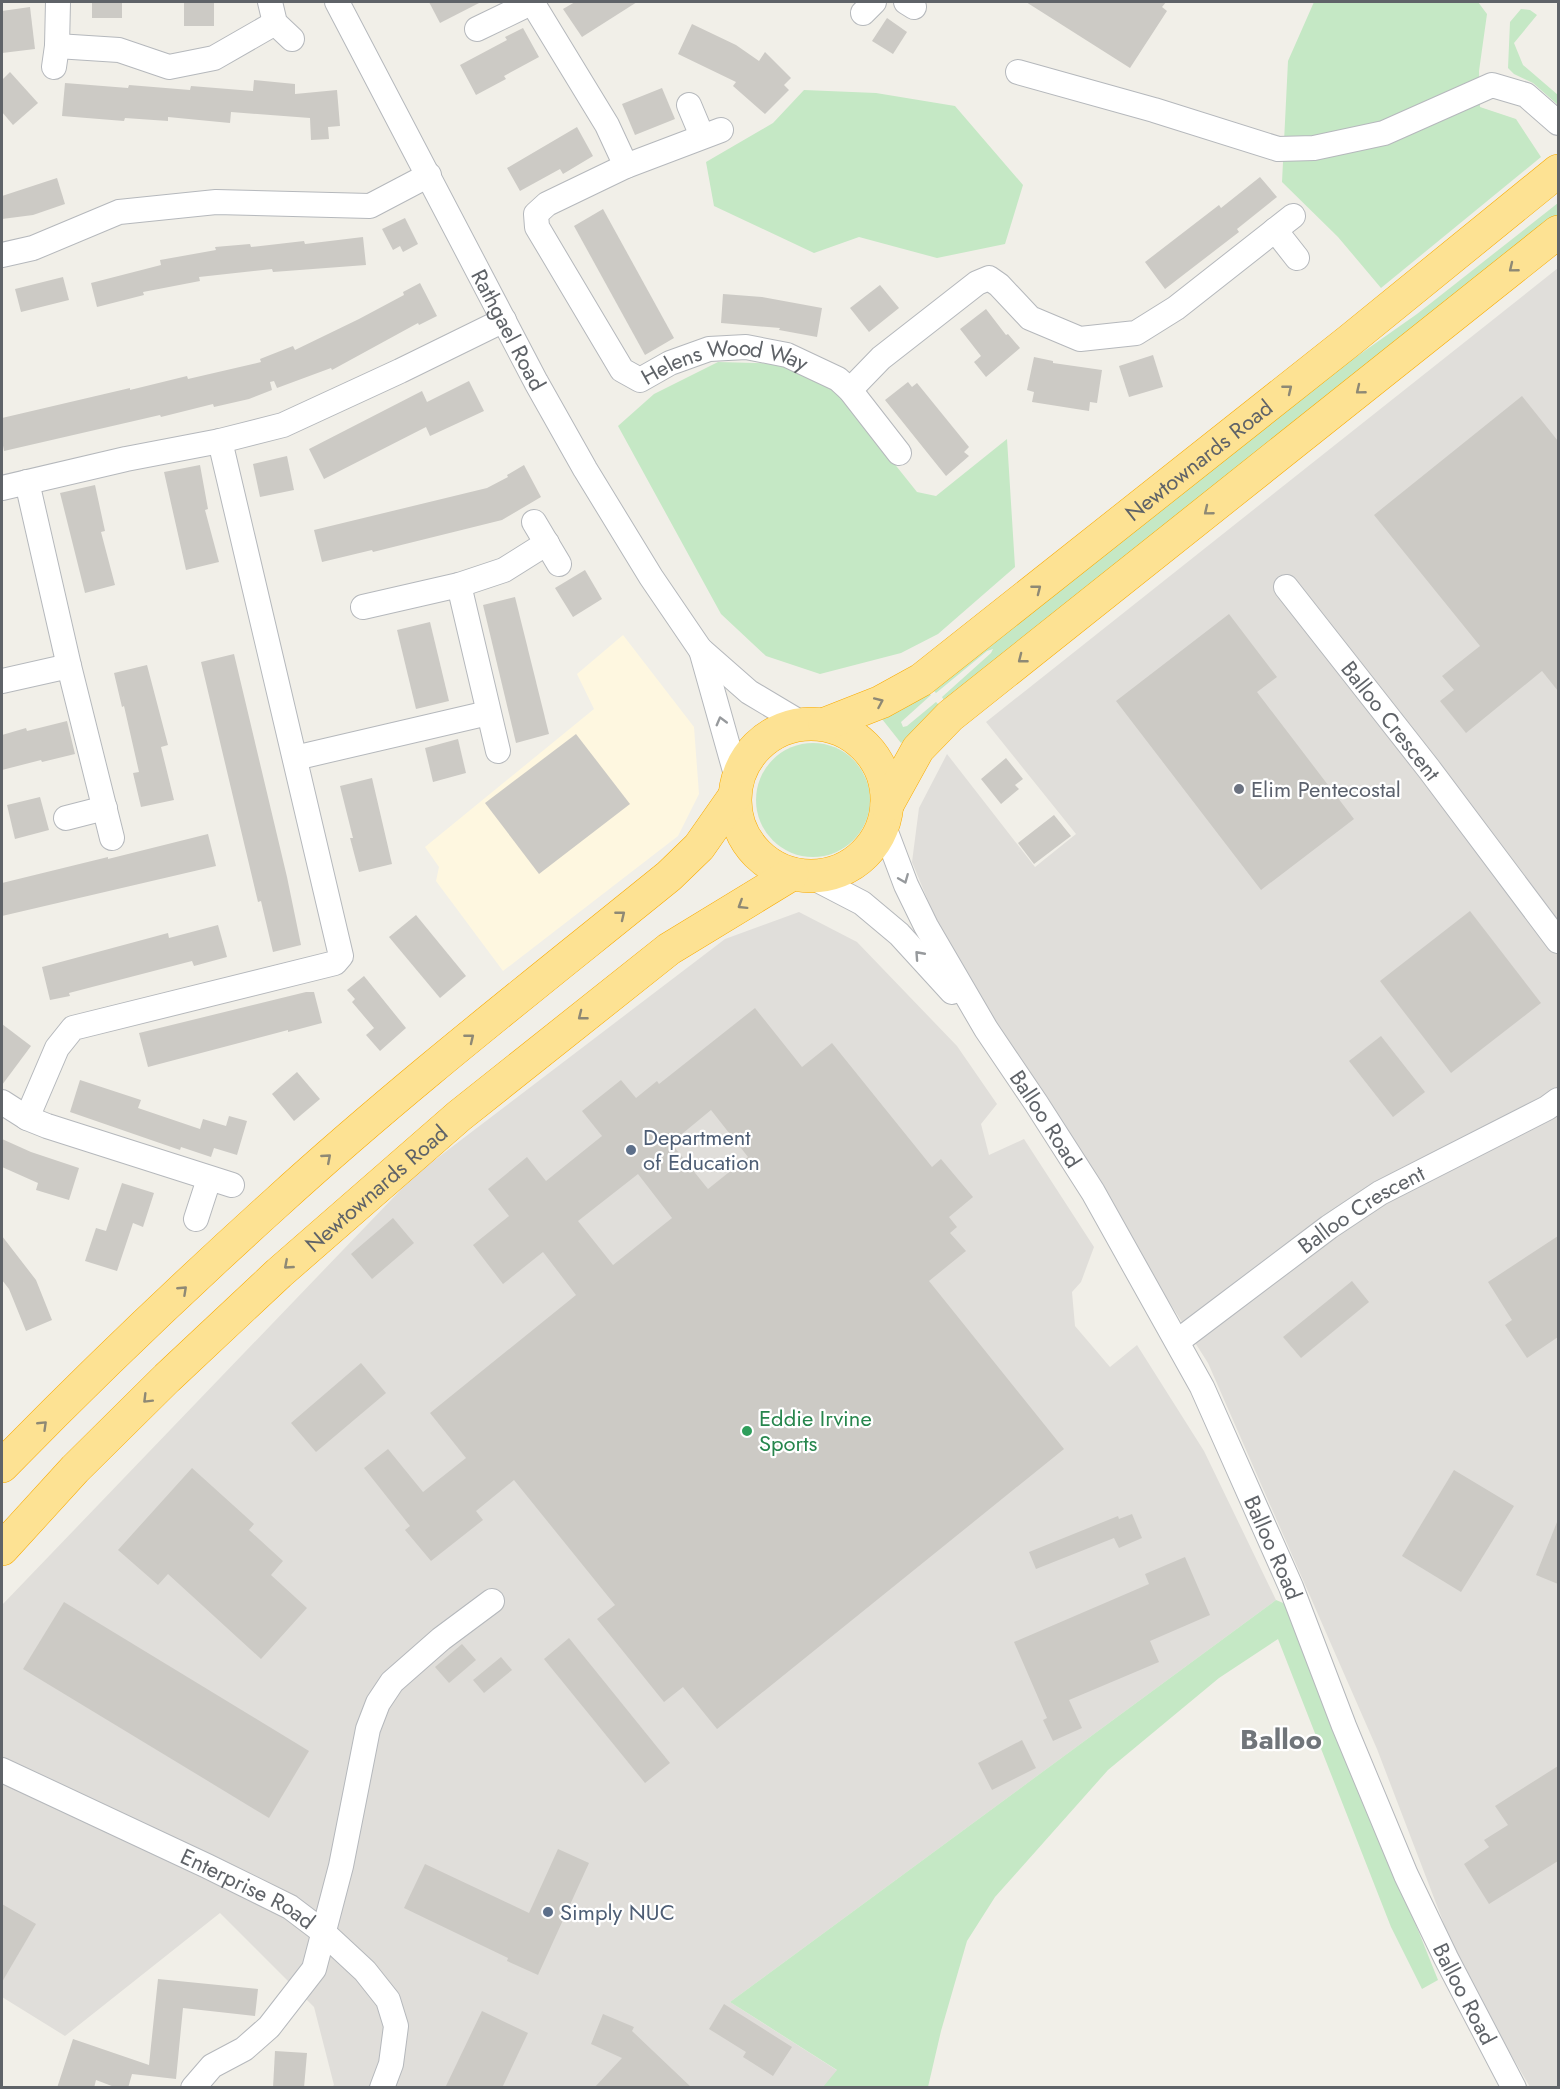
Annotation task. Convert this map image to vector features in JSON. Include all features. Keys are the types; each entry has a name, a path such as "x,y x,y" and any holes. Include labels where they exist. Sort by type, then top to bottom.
{"highway":[{"name":"Newtownards Road","path":"813,724 881,702 921,680 1349,341 1558,171"},
{"path":"1349,341 1432,295 1558,196"},
{"name":"Newtownards Road","path":"885,815 918,749 950,716 1558,232"},
{"path":"2,1466 125,1345 276,1203 424,1075 669,876 699,847 735,787 745,759 757,744 777,730 813,724 846,732 864,744 878,762 886,783 885,815 875,842 861,857 845,868 828,875 801,875 768,864 749,846 737,823 735,787"},
{"name":"Newtownards Road","path":"2,1549 75,1469 167,1378 279,1273 459,1116 669,949 801,875"}],"street":[{"path":"58,2 56,56 119,50 169,67 214,58 279,21"},
{"name":"Rathgael Road","path":"337,2 504,320 585,468 651,577 700,649 749,692 813,724"},
{"path":"477,29 533,2 607,125 626,166"},
{"path":"1018,72 1154,110 1278,149 1314,148 1384,132 1492,85 1526,95 1558,123"},
{"name":"Helens Wood Way","path":"689,105 711,133 626,166 547,204 536,214 537,227 622,370 640,380 670,363 710,349 746,347 787,355 837,379 850,390 899,453"},
{"path":"2,255 33,248 118,212 216,202 370,206 429,176"},
{"path":"850,390 881,358 977,283 989,279 999,285 1030,318 1080,339 1137,333 1176,308 1284,223 1298,258"},
{"path":"2,488 126,459 220,441 283,425 504,320"},
{"path":"27,1118 57,1047 72,1028 335,963 341,956 220,441"},
{"path":"27,482 69,666 112,838"},
{"path":"534,522 559,564"},
{"path":"363,607 459,585 504,570 547,543"},
{"path":"459,585 498,751"},
{"name":"Balloo Crescent","path":"1286,587 1429,770 1558,941"},
{"name":"Rathgael Road","path":"700,649 735,787"},
{"path":"2,681 69,666"},
{"path":"295,758 488,713"},
{"path":"66,818 105,808"},
{"name":"Balloo Road","path":"885,815 906,885 926,926 986,1029 1093,1192 1202,1387 1291,1587 1344,1726 1406,1875 1446,1958 1514,2088"},
{"name":"Balloo Road","path":"801,875 862,903 899,934 986,1029"},
{"name":"Balloo Crescent","path":"1178,1341 1329,1227 1380,1193 1547,1108 1558,1100"},
{"path":"2,1102 27,1118 220,1182 196,1219"},
{"path":"193,2088 212,2066 244,2049 269,2027 314,1969 341,1866 368,1728 378,1703 392,1682 441,1639 492,1601"},
{"name":"Enterprise Road","path":"2,1770 290,1907 323,1932 365,1971 388,2001 396,2026 391,2064 382,2088"}],"shaded area":[{"path":"1558,268 1558,2087 1530,2087 1462,1971 1377,1749 1208,1363 1010,1052 943,937 912,862 919,808 947,754 1035,867 1076,834 986,722"},
{"path":"623,635 694,727 699,794 678,836 503,971 436,881 439,867 425,847 594,709 577,674"},
{"path":"799,912 857,942 957,1046 997,1104 981,1124 989,1155 1024,1139 1094,1247 1081,1282 1072,1292 1075,1326 1110,1367 1137,1345 1204,1451 1276,1600 730,2002 838,2071 823,2088 332,2087 334,2085 314,2007 220,1913 65,2036 2,1997 2,1605 415,1175 725,939"}],"green space":[{"path":"1314,2 1478,2 1487,14 1479,71 1480,107 1516,119 1541,157 1381,288 1338,237 1282,182 1288,61"},
{"path":"1521,9 1530,10 1537,15 1514,43 1523,65 1558,95 1558,105 1533,83 1514,74 1508,68 1510,22"},
{"path":"804,90 876,93 955,106 1023,185 1005,244 937,258 859,237 814,253 714,206 706,162 773,123"},
{"path":"1558,203 1558,214 946,704 942,697 993,649 987,651 936,693 932,689 1336,371 1417,314"},
{"path":"718,362 785,364 837,392 917,492 936,496 1007,439 1015,567 938,634 901,653 820,674 766,656 721,614 618,426 654,394"},
{"path":"928,692 931,695 901,722 903,727 936,702 941,707 901,743 882,719 900,711"},
{"path":"813,743 835,747 854,759 866,778 870,800 866,822 854,841 835,853 813,857 791,853 772,841 760,822 756,800 760,778 772,759 791,747"},
{"path":"1276,1600 1288,1605 1438,1980 1422,1989 1391,1927 1278,1639 1219,1678 1108,1770 995,1897 967,1941 941,2031 928,2087 823,2087 837,2070 730,2002"}],"building":[{"path":"92,2 122,2 122,18 92,18"},
{"path":"184,2 214,2 214,26 184,26"},
{"path":"429,2 481,2 440,23"},
{"path":"575,2 637,2 582,37 563,9"},
{"path":"1026,2 1166,2 1162,7 1167,11 1130,68"},
{"path":"30,7 35,49 2,53 2,11"},
{"path":"887,18 907,32 893,54 872,41"},
{"path":"692,24 736,45 759,61 765,52 791,78 784,85 789,90 765,114 733,86 736,82 678,54"},
{"path":"523,28 539,57 504,76 506,79 476,95 460,65 507,40 505,37"},
{"path":"10,72 38,103 13,125 2,112 2,80"},
{"path":"254,80 295,84 295,94 337,90 340,126 328,127 329,139 311,140 310,118 231,112 230,123 168,117 168,121 125,118 124,121 62,116 65,83 190,90 191,86 253,91"},
{"path":"662,88 675,119 635,135 622,104"},
{"path":"577,127 593,156 563,174 560,169 520,191 507,168"},
{"path":"1260,177 1277,197 1237,229 1239,232 1165,289 1145,262 1219,205 1221,208"},
{"path":"57,178 65,204 33,215 2,219 2,196"},
{"path":"603,209 674,338 645,355 574,226"},
{"path":"405,218 418,244 403,252 400,246 393,250 382,229"},
{"path":"363,237 366,265 273,272 272,269 199,277 200,281 143,292 144,295 97,307 91,283 161,265 160,260 216,250 215,247 250,244 251,247 304,241 305,244"},
{"path":"63,277 69,300 21,312 15,289"},
{"path":"420,283 437,316 419,325 418,323 332,370 331,368 277,388 274,381 270,382 272,390 249,399 214,407 213,404 161,417 160,415 4,451 2,418 130,388 130,390 187,376 188,379 261,362 260,359 293,346 295,350 359,319 404,295 403,292"},
{"path":"880,285 899,308 869,332 850,308"},
{"path":"723,294 762,297 822,308 817,337 779,330 780,328 721,323"},
{"path":"986,309 1006,335 1008,334 1020,348 986,377 974,362 981,356 960,329"},
{"path":"1153,355 1163,387 1129,397 1119,366"},
{"path":"1034,357 1053,361 1053,363 1102,370 1097,403 1090,402 1089,411 1032,402 1034,392 1027,390"},
{"path":"469,381 484,411 430,436 426,427 324,479 309,449 422,391 427,402"},
{"path":"908,382 912,387 917,383 969,447 964,452 969,456 946,476 885,400"},
{"path":"1522,396 1558,441 1558,691 1542,671 1466,733 1440,701 1454,690 1442,676 1480,646 1374,515"},
{"path":"287,456 294,490 260,497 253,464"},
{"path":"200,465 208,509 205,510 219,562 186,570 164,472"},
{"path":"524,465 541,497 502,520 373,552 372,550 322,562 314,530 487,488"},
{"path":"95,485 105,531 101,532 115,585 85,593 60,493"},
{"path":"585,570 602,599 573,617 555,588"},
{"path":"515,597 549,734 516,743 483,605"},
{"path":"1229,614 1277,677 1257,692 1354,819 1261,890 1116,701"},
{"path":"430,622 449,701 416,709 397,630"},
{"path":"234,654 301,945 273,952 261,901 258,902 201,662"},
{"path":"147,665 168,745 161,747 174,800 141,807 133,773 139,772 114,673"},
{"path":"67,721 75,754 2,770 2,735"},
{"path":"576,734 630,804 539,874 485,803"},
{"path":"458,739 466,773 433,782 425,748"},
{"path":"1006,758 1023,779 1015,785 1019,789 1001,804 981,779"},
{"path":"372,778 392,864 359,872 340,786"},
{"path":"40,797 49,830 15,839 7,805"},
{"path":"1054,815 1071,836 1034,864 1018,843"},
{"path":"208,834 216,866 2,916 2,883"},
{"path":"1470,911 1541,1003 1451,1073 1380,981"},
{"path":"416,915 466,976 440,998 389,937"},
{"path":"218,925 227,957 194,966 192,961 50,1000 42,967 168,933 169,938"},
{"path":"364,976 406,1028 380,1051 366,1035 374,1028 352,1002 355,999 347,990"},
{"path":"306,992 314,992 322,1023 148,1067 139,1033"},
{"name":"Eddie Irvine Sports","path":"755,1008 802,1067 832,1043 932,1167 941,1159 973,1197 949,1217 957,1227 950,1233 966,1251 929,1281 1064,1449 717,1729 683,1687 664,1702 597,1619 615,1605 514,1480 476,1511 483,1520 431,1561 405,1530 410,1526 364,1468 388,1449 423,1492 466,1458 430,1413 576,1295 543,1252 503,1284 473,1245 509,1216 488,1189 527,1157 546,1181 602,1136 582,1111 621,1080 636,1098 657,1081 659,1084","holes":["711,1110 748,1157 708,1189 671,1143","638,1174 672,1218 613,1265 578,1221"]},
{"path":"2,1024 31,1046 2,1085"},
{"path":"1381,1036 1425,1092 1393,1117 1349,1061"},
{"path":"297,1072 320,1099 294,1121 272,1094"},
{"path":"80,1080 141,1100 138,1108 200,1129 203,1119 226,1126 229,1116 247,1121 237,1155 214,1148 211,1157 181,1147 180,1150 70,1112"},
{"path":"2,1139 31,1152 79,1168 69,1200 36,1190 38,1183 2,1167"},
{"path":"122,1183 154,1193 143,1227 133,1223 117,1271 85,1261 96,1228 106,1231"},
{"path":"393,1218 414,1243 372,1279 351,1254"},
{"path":"2,1236 36,1280 52,1320 26,1331 9,1289 2,1280"},
{"path":"1558,1236 1558,1337 1527,1358 1505,1325 1512,1320 1488,1282"},
{"path":"1352,1281 1369,1302 1301,1358 1283,1337"},
{"path":"361,1363 386,1393 316,1452 291,1423"},
{"path":"192,1468 254,1524 249,1530 283,1561 271,1575 307,1608 261,1659 168,1574 158,1585 118,1550"},
{"path":"1454,1470 1514,1506 1461,1592 1402,1556"},
{"path":"1132,1514 1142,1538 1119,1548 1114,1538 1036,1569 1029,1552 1118,1516 1119,1519"},
{"path":"1558,1522 1558,1584 1536,1575"},
{"path":"1185,1557 1210,1615 1150,1641 1159,1662 1069,1700 1082,1728 1053,1741 1043,1720 1047,1718 1014,1642 1149,1584 1145,1574"},
{"path":"64,1602 309,1751 269,1818 23,1669"},
{"path":"569,1638 670,1763 645,1783 544,1659"},
{"path":"462,1644 476,1660 449,1683 435,1667"},
{"path":"501,1657 512,1670 484,1693 473,1680"},
{"path":"1022,1740 1036,1768 992,1790 978,1763"},
{"path":"1558,1766 1558,1861 1489,1904 1464,1864 1489,1847 1484,1840 1508,1825 1495,1806"},
{"path":"558,1849 589,1863 538,1975 404,1908 425,1864 529,1913"},
{"path":"2,1904 36,1924 2,1982"},
{"path":"158,1979 258,1989 255,2016 183,2008 176,2079 132,2074 128,2088 117,2088 96,2080 94,2088 57,2088 73,2039 149,2065"},
{"path":"724,2004 792,2047 773,2076 743,2057 746,2052 709,2029"},
{"path":"482,2011 528,2033 502,2088 445,2088"},
{"path":"603,2014 634,2027 632,2031 692,2088 594,2088 622,2058 591,2044"},
{"path":"275,2051 307,2053 304,2088 273,2088"}],"place":[{"name":"Elim Pentecostal","path":"1239,789"},
{"name":"Department of Education","path":"631,1150"},
{"name":"Eddie Irvine Sports","path":"747,1431"},
{"name":"Simply NUC","path":"548,1912"}],"district":[{"name":"Balloo","path":"1281,1739"}]}
